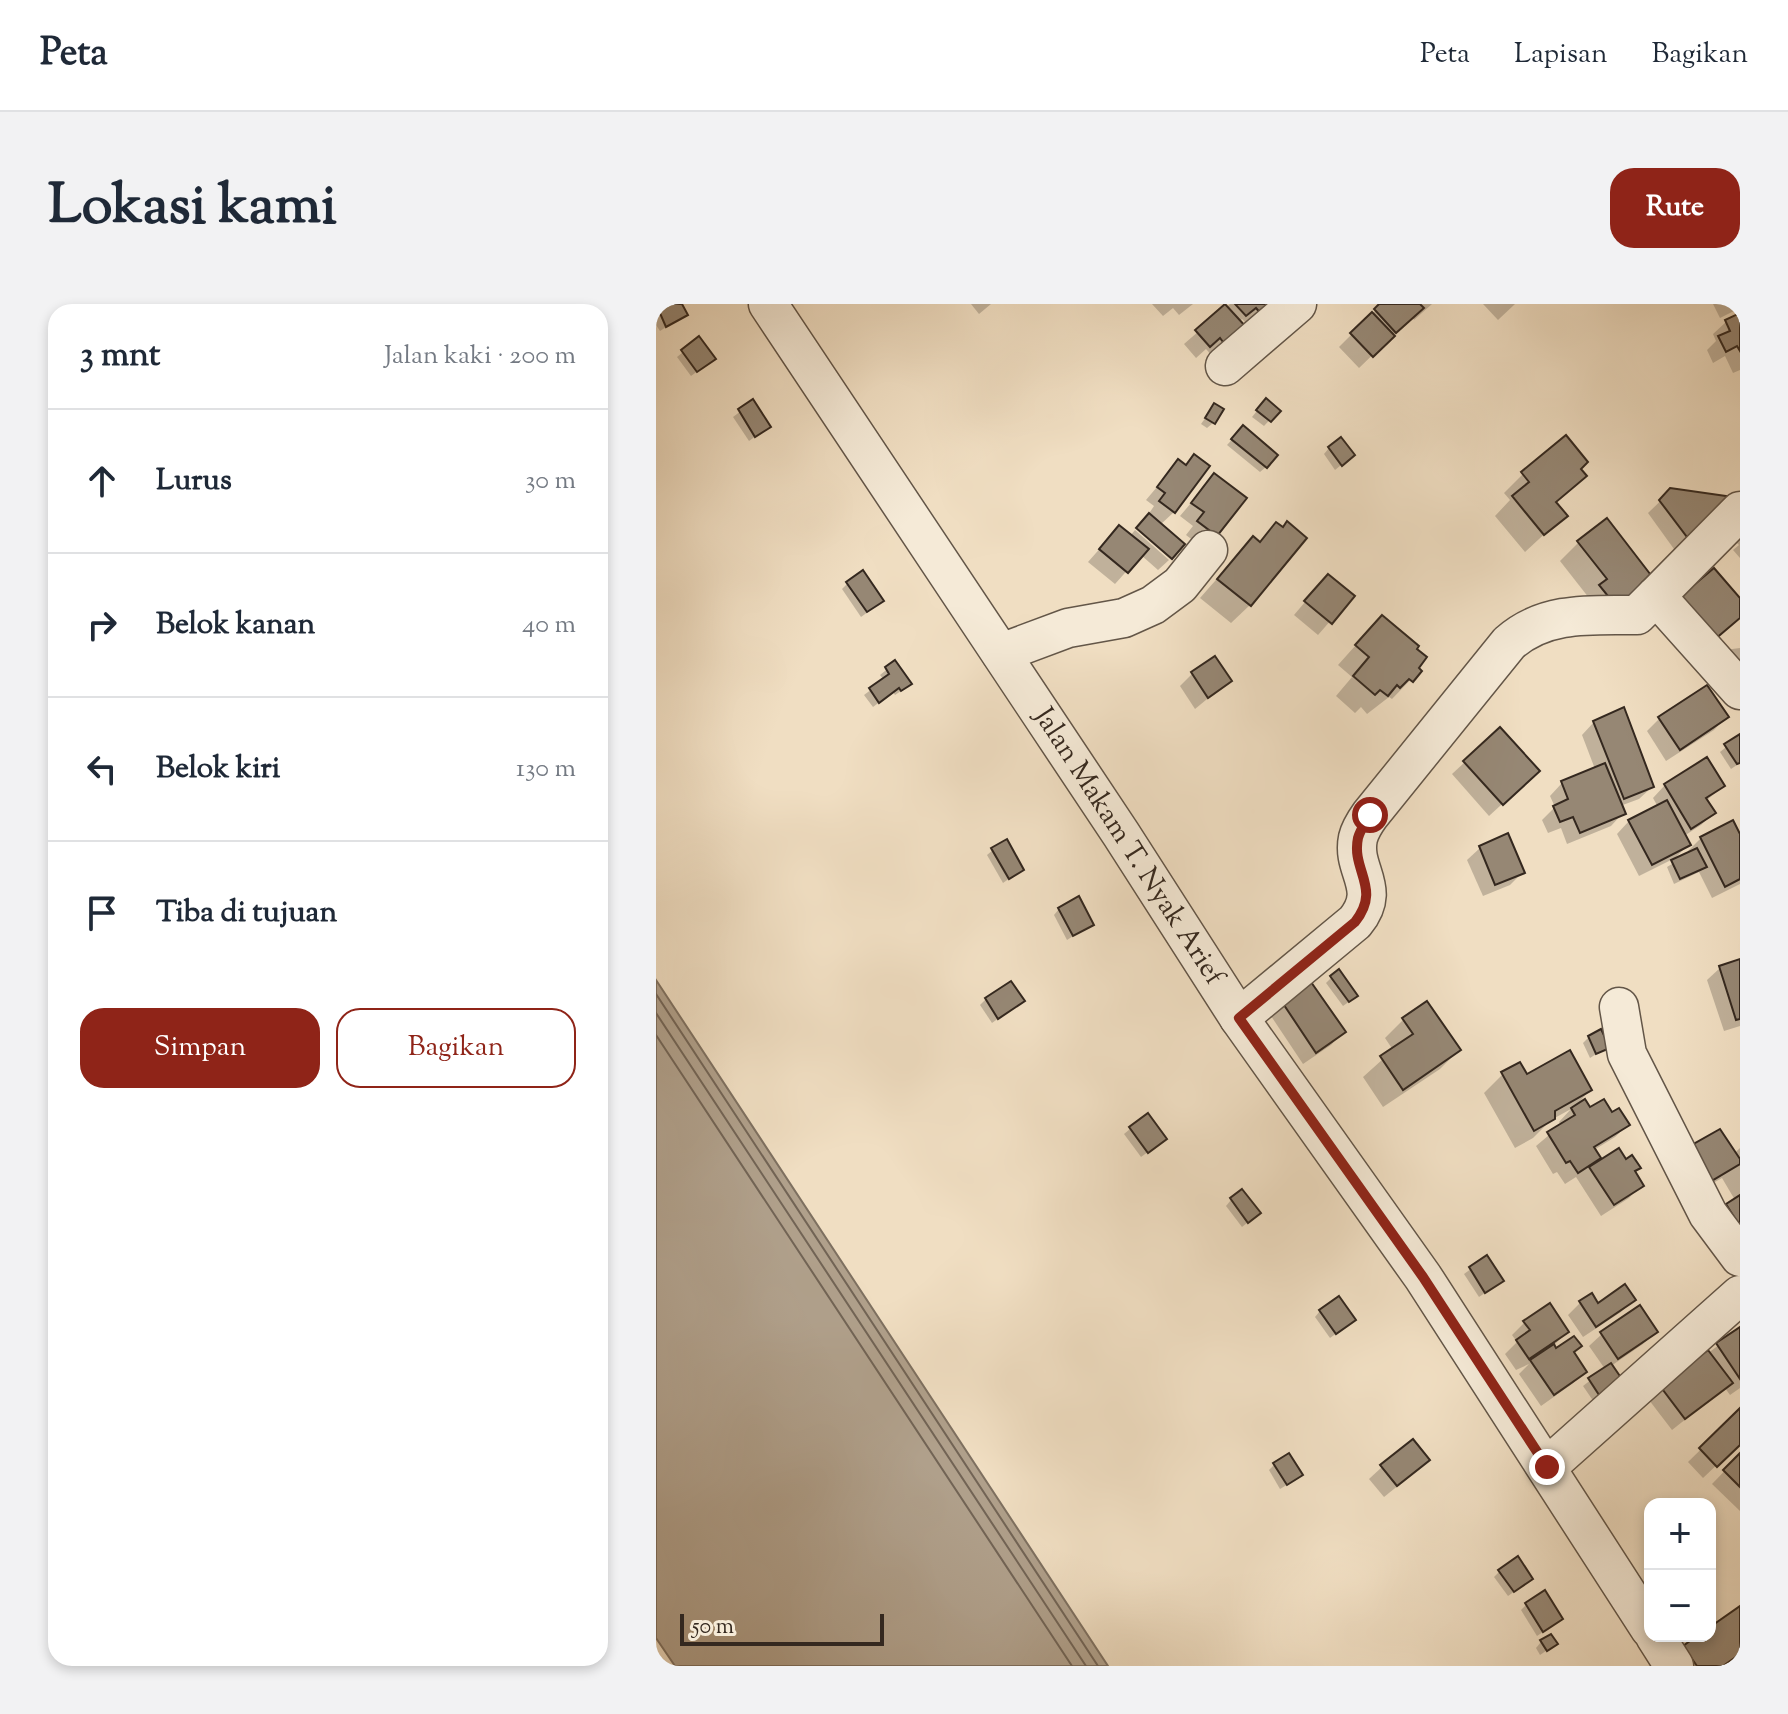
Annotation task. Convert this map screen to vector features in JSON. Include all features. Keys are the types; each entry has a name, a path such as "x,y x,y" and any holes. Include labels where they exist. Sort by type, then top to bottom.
{"street":[{"name":"Jalan Makam T. Nyak Arief","path":"768,304 1239,1018 1423,1277 1644,1620"},
{"path":"1225,366 1297,304"},
{"path":"1239,1018 1355,922 1363,912 1368,892 1358,838 1363,827 1379,802 1509,643 1522,631 1553,619 1637,615 1740,511"},
{"path":"1001,653 1068,628 1124,618 1153,605 1180,585 1208,550"},
{"path":"1656,596 1740,690"},
{"path":"1619,1007 1627,1054 1708,1214 1740,1257"},
{"path":"1547,1467 1740,1295"},
{"path":"1659,1642 1674,1666"}],"water":[{"path":"656,980 1108,1666 675,1666 656,1638"}],"building":[{"path":"656,304 682,304 688,315 666,327"},
{"path":"1225,304 1247,328 1226,346 1220,338 1210,347 1195,330"},
{"path":"1235,304 1276,304 1262,315 1256,308 1246,316"},
{"path":"1379,304 1420,304 1424,308 1396,333 1374,309"},
{"path":"1372,312 1395,336 1373,357 1350,333"},
{"path":"1740,313 1740,351 1737,346 1726,352 1718,336 1730,331 1725,320"},
{"path":"699,336 716,359 697,372 681,350"},
{"path":"1266,398 1281,411 1271,422 1256,410"},
{"path":"753,399 771,427 755,437 738,409"},
{"path":"1214,403 1224,409 1215,424 1205,418"},
{"path":"1243,425 1278,455 1267,468 1231,439"},
{"path":"1566,435 1588,462 1581,469 1587,476 1556,502 1568,516 1544,535 1512,496 1529,482 1521,472"},
{"path":"1341,437 1355,455 1342,466 1328,447"},
{"path":"1194,454 1210,466 1175,513 1159,501 1165,493 1157,487 1178,459 1186,465"},
{"path":"1214,473 1247,498 1217,536 1197,521 1204,512 1191,503"},
{"path":"1670,488 1740,498 1693,545 1659,500"},
{"path":"1149,513 1185,544 1172,559 1136,528"},
{"path":"1607,518 1657,583 1620,611 1599,585 1607,579 1577,541"},
{"path":"1287,521 1307,538 1251,606 1217,579 1253,536 1260,542 1276,522 1283,527"},
{"path":"1119,525 1149,549 1128,573 1099,549"},
{"path":"1714,568 1740,598 1740,618 1714,640 1676,595"},
{"path":"863,570 884,601 867,612 846,582"},
{"path":"1328,574 1355,596 1332,624 1304,601"},
{"path":"1382,615 1419,646 1417,649 1427,657 1419,668 1422,671 1413,682 1409,679 1400,688 1397,685 1388,696 1380,690 1375,695 1353,676 1369,657 1355,645"},
{"path":"1215,656 1232,681 1208,698 1191,672"},
{"path":"895,660 912,684 901,691 899,688 879,703 869,688 889,674 885,667"},
{"path":"1707,685 1729,717 1680,750 1658,717"},
{"path":"1624,707 1654,787 1624,799 1593,721"},
{"path":"1500,727 1540,771 1503,805 1463,761"},
{"path":"1740,734 1740,763 1737,764 1724,744"},
{"path":"1707,757 1725,786 1706,798 1716,813 1691,829 1664,784"},
{"path":"1605,763 1626,814 1580,833 1573,817 1560,822 1553,806 1568,799 1561,781"},
{"path":"1667,800 1691,845 1652,865 1628,820"},
{"path":"1733,820 1740,834 1740,879 1725,887 1700,837"},
{"path":"1508,833 1525,873 1495,885 1479,846"},
{"path":"1007,839 1024,870 1009,879 991,848"},
{"path":"1697,848 1707,867 1680,879 1671,860"},
{"path":"1079,896 1094,925 1073,936 1058,908"},
{"path":"1740,959 1740,1019 1736,1020 1719,966"},
{"path":"1339,969 1358,996 1349,1002 1330,976"},
{"path":"1011,981 1025,1001 998,1019 985,998"},
{"path":"1311,982 1346,1032 1316,1053 1282,1002"},
{"path":"1427,1001 1461,1050 1403,1090 1380,1056 1413,1034 1402,1018"},
{"path":"1601,1029 1610,1048 1596,1054 1588,1036"},
{"path":"1570,1050 1592,1090 1555,1111 1555,1119 1534,1131 1501,1072 1520,1062 1527,1074"},
{"path":"1585,1099 1590,1107 1604,1099 1612,1112 1619,1108 1630,1125 1594,1147 1601,1158 1578,1173 1570,1161 1566,1163 1547,1132 1575,1115 1571,1108"},
{"path":"1148,1113 1167,1139 1148,1153 1129,1127"},
{"path":"1720,1129 1740,1159 1740,1164 1703,1186 1683,1150"},
{"path":"1619,1148 1626,1159 1632,1155 1641,1168 1635,1171 1644,1186 1614,1205 1589,1167"},
{"path":"1242,1189 1261,1213 1248,1223 1230,1198"},
{"path":"1740,1195 1740,1227 1726,1204"},
{"path":"1487,1255 1504,1281 1485,1293 1469,1267"},
{"path":"1625,1284 1636,1300 1596,1327 1579,1301 1592,1293 1598,1303"},
{"path":"1339,1296 1356,1320 1336,1334 1319,1310"},
{"path":"1550,1303 1569,1332 1529,1359 1516,1340 1530,1330 1523,1321"},
{"path":"1640,1305 1658,1332 1618,1359 1600,1332"},
{"path":"1740,1327 1740,1379 1716,1343"},
{"path":"1574,1336 1582,1346 1574,1352 1587,1372 1554,1395 1530,1360 1554,1344 1556,1348"},
{"path":"1708,1350 1733,1383 1685,1419 1660,1386"},
{"path":"1611,1363 1626,1385 1603,1401 1588,1378"},
{"path":"1740,1408 1740,1445 1717,1467 1699,1448"},
{"path":"1413,1439 1430,1460 1397,1486 1380,1465"},
{"path":"1289,1453 1303,1475 1287,1485 1273,1463"},
{"path":"1740,1453 1740,1487 1723,1470"},
{"path":"1518,1556 1533,1579 1514,1592 1498,1570"},
{"path":"1545,1590 1563,1619 1543,1632 1525,1603"},
{"path":"1740,1606 1740,1654 1723,1666 1697,1666 1683,1646 1689,1642 1716,1642 1716,1623"},
{"path":"1551,1634 1558,1644 1547,1651 1540,1640"}],"route":[{"path":"1370,815 1358,838 1368,892 1363,912 1355,922 1239,1018 1423,1277 1547,1467"}]}
